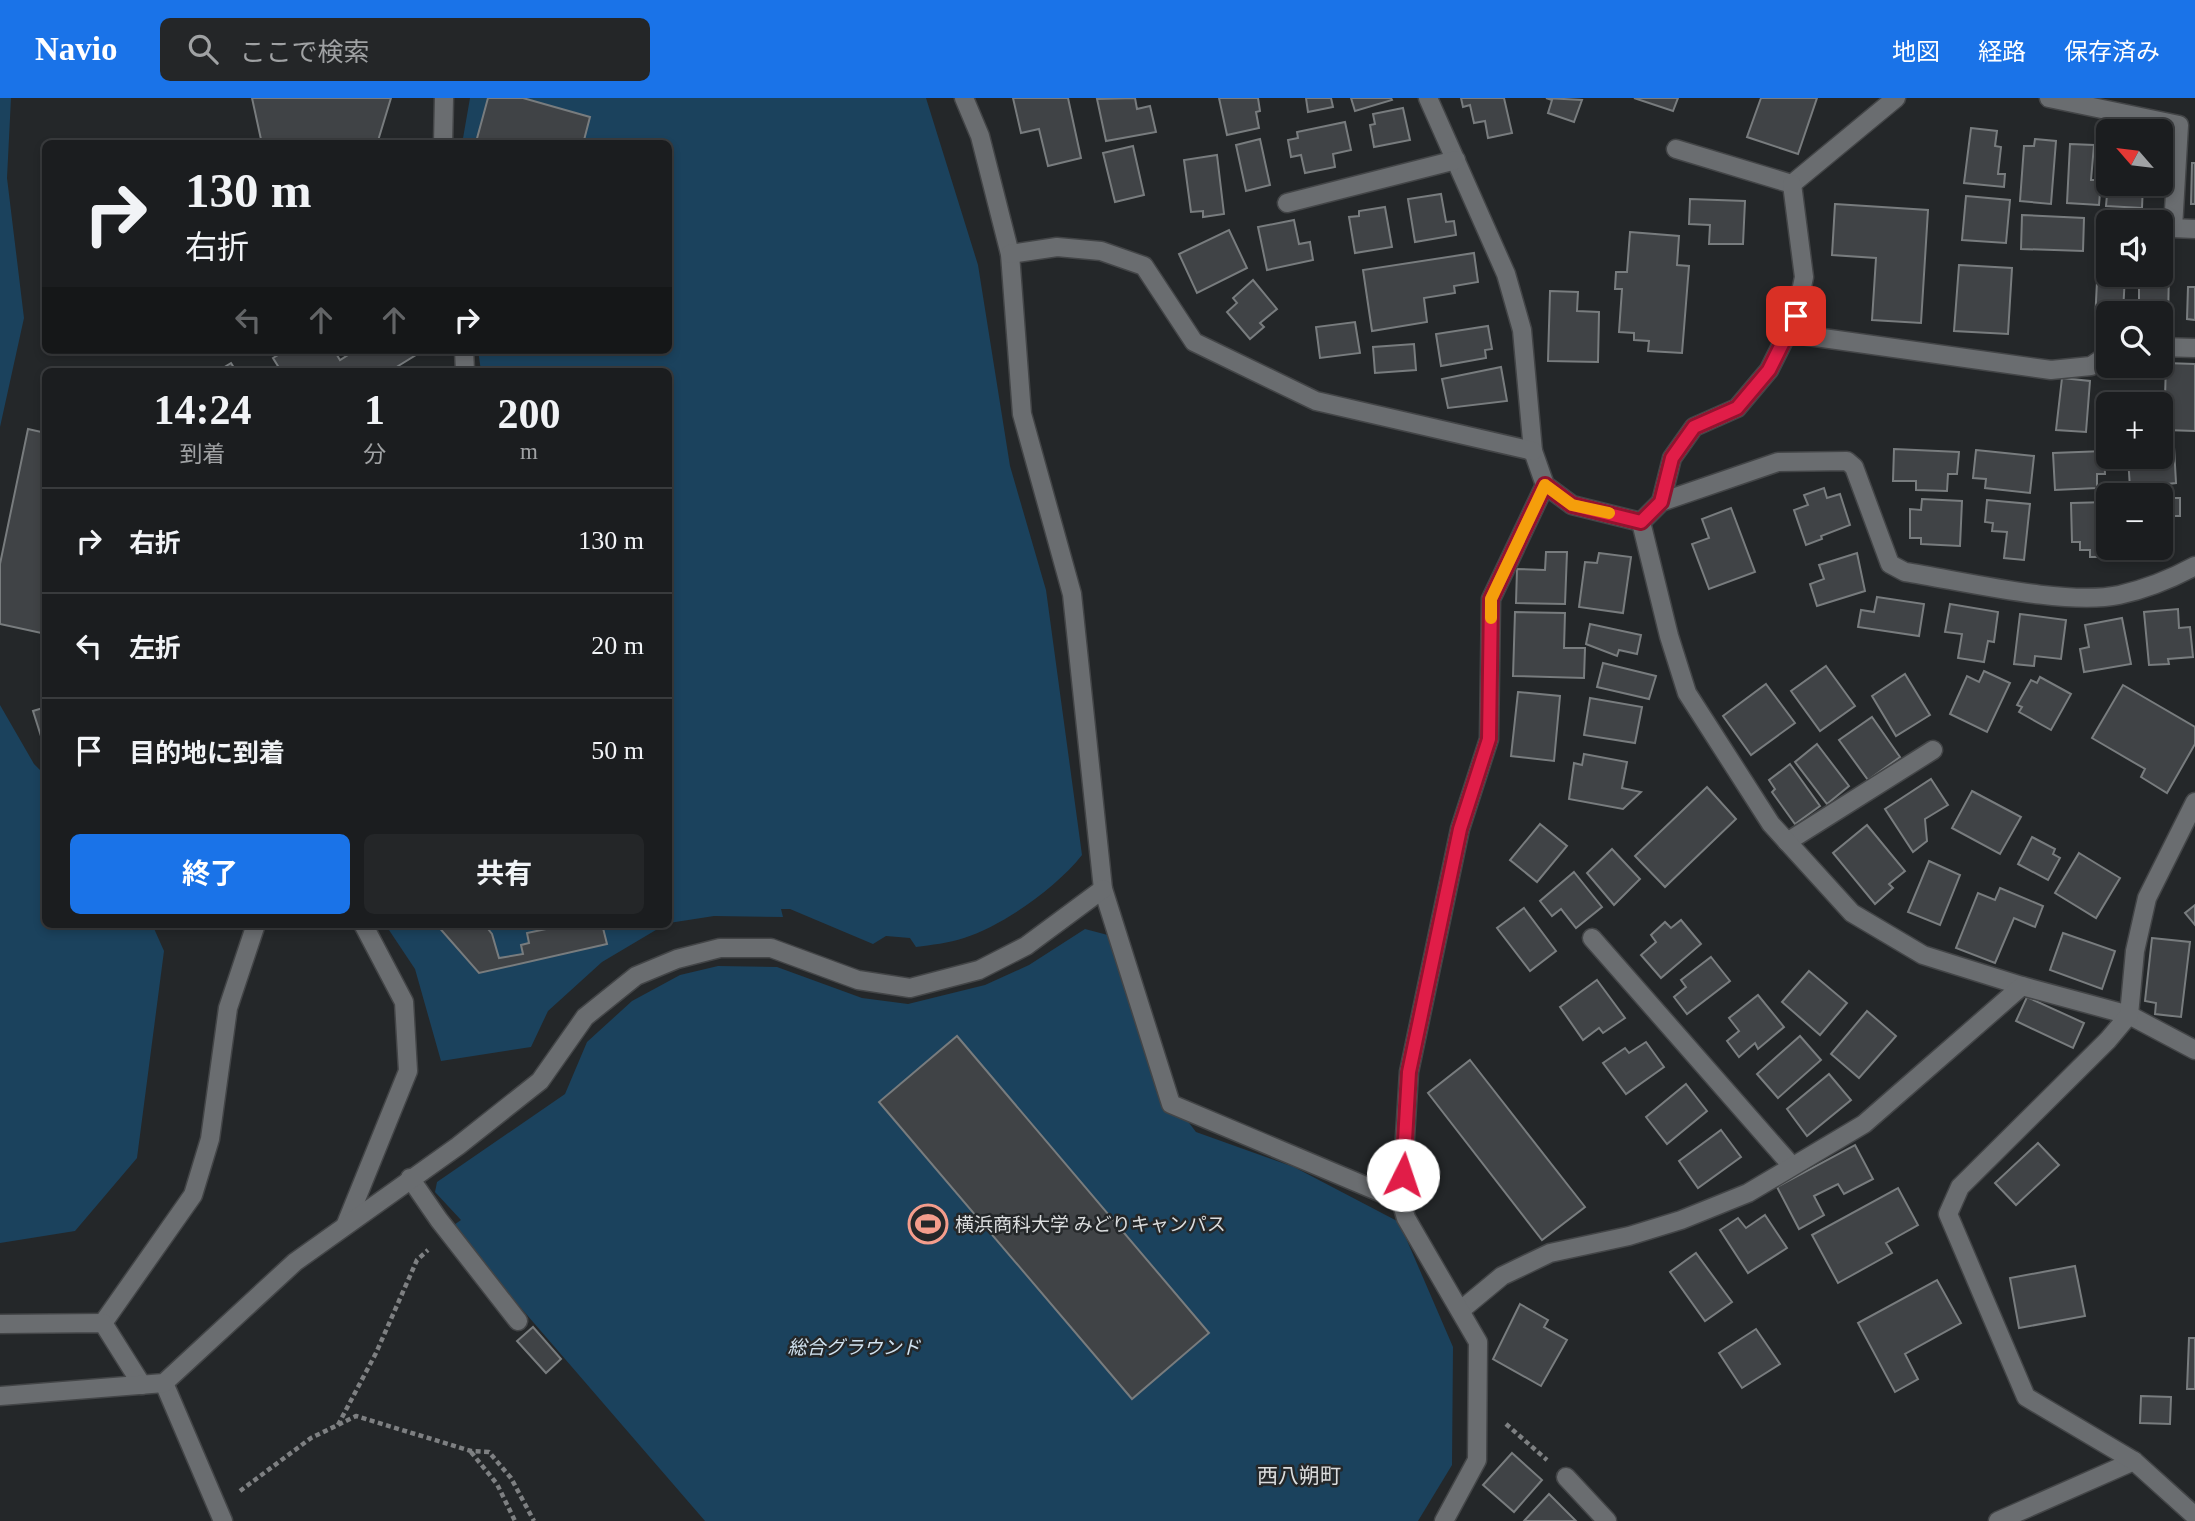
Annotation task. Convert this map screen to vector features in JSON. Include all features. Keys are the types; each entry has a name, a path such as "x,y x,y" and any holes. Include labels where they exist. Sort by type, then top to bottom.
{"street":[{"path":"443,140 444,98"},
{"path":"964,98 980,136 1010,254 1022,414 1072,594 1103,889 1171,1104 1401,1201"},
{"path":"1429,98 1506,274 1522,330 1533,451 1545,485 1572,505 1641,522"},
{"path":"1791,184 1896,98"},
{"path":"2049,98 2179,125 2173,228 2195,229"},
{"path":"1676,149 1791,184"},
{"path":"1287,203 1456,160"},
{"path":"1661,502 1672,458 1694,427 1737,408 1769,370 1796,316 1804,277 1791,184"},
{"path":"1010,254 1057,247 1101,251 1144,266 1194,342 1316,401 1533,451"},
{"path":"1787,333 2051,370 2091,366 2096,363"},
{"path":"2173,347 2195,348"},
{"path":"1641,522 1661,502 1778,462 1847,461 1854,467 1890,564 1905,572 2068,597 2118,595 2170,580 2195,566"},
{"path":"1444,1521 1477,1460 1478,1342 1406,1219 1401,1201 1409,1072 1460,829 1489,739 1491,599 1545,485"},
{"path":"1641,522 1686,693 1771,824 1852,913 1923,955 2129,1015 2195,1050"},
{"path":"1787,842 1933,750"},
{"path":"2195,802 2147,898 2135,951 2129,1015 2108,1040 1960,1187 1948,1214 2026,1397 2134,1461 2195,1516"},
{"path":"0,1395 164,1383 295,1262 458,1146 540,1081 586,1017 636,976 677,959 720,948 771,948 858,979 910,988 979,970 1026,946 1103,889"},
{"path":"103,1323 193,1195 210,1139 228,1008 256,928"},
{"path":"345,1225 408,1071 404,1002 365,928"},
{"path":"1592,939 1792,1166"},
{"path":"1461,1310 1502,1276 1550,1253 1629,1236 1681,1220 1748,1193 1864,1124 2022,986"},
{"path":"410,1178 439,1220 518,1321"},
{"path":"0,1324 103,1323"},
{"path":"103,1323 142,1385"},
{"path":"164,1383 220,1514"},
{"path":"1998,1521 2134,1461"},
{"path":"1566,1477 1607,1521"}],"path":[{"path":"337,1426 376,1353 417,1261 431,1246 433,1232 439,1220"},
{"path":"1477,1399 1566,1477"},
{"path":"220,1514 312,1438 356,1416 471,1451 489,1452 511,1478 534,1521"},
{"path":"471,1451 497,1484 515,1521"}],"green space":[{"path":"0,98 11,98 7,178 24,318 0,427"},
{"path":"470,98 926,98 978,265 1010,466 1046,590 1082,855 1044,892 1012,915 979,932 946,943 916,947 910,938 886,936 873,944 790,909 781,909 783,917 714,916 672,923 672,368 481,368 479,354 672,354 672,140 463,140"},
{"path":"0,705 34,764 42,772 42,928 154,928 164,951 137,1158 75,1231 0,1243"},
{"path":"388,928 659,928 602,962 548,1011 531,1047 441,1061 415,969"},
{"name":"横浜商科大学 みどりキャンパス","path":"1085,929 1119,938 1180,1111 1196,1132 1294,1167 1399,1222 1453,1347 1452,1465 1418,1521 705,1521 451,1227 461,1220 435,1192 437,1182 565,1094 587,1042 632,1001 680,975 718,966 777,967 862,998 908,1004 985,985 1029,965"}],"building":[{"path":"252,98 391,98 378,140 261,140"},
{"path":"488,98 523,98 590,117 584,140 477,140"},
{"path":"1013,98 1068,98 1081,158 1048,166 1039,129 1021,133"},
{"path":"1135,98 1137,109 1150,106 1156,132 1106,141 1097,99"},
{"path":"1219,98 1258,98 1260,111 1256,112 1259,128 1227,135"},
{"path":"1306,98 1331,98 1333,107 1308,112"},
{"path":"1351,98 1391,98 1392,100 1355,111"},
{"path":"1461,98 1504,98 1512,133 1488,138 1485,121 1474,123 1470,105 1463,107"},
{"path":"1546,98 1582,100 1574,122 1548,113 1552,100"},
{"path":"1634,98 1678,98 1673,111"},
{"path":"1761,98 1817,98 1798,154 1747,137"},
{"path":"1403,108 1410,140 1374,147 1370,125 1375,124 1373,114"},
{"path":"1345,122 1351,150 1333,154 1335,167 1305,173 1301,155 1291,157 1288,140 1298,138 1297,132"},
{"path":"1971,128 1997,131 1995,146 2001,147 1998,174 2005,174 2004,187 1964,183"},
{"path":"1260,139 1270,185 1246,191 1236,145"},
{"path":"2035,139 2056,141 2051,204 2020,201 2024,146 2034,146"},
{"path":"2070,144 2094,145 2091,180 2096,180 2099,205 2067,203"},
{"path":"1133,146 1144,195 1115,202 1103,153"},
{"path":"1217,155 1224,214 1203,217 1203,211 1191,212 1184,160"},
{"path":"2192,163 2195,163 2195,204 2191,204"},
{"path":"1441,194 1446,222 1454,221 1456,235 1415,242 1408,199"},
{"path":"1966,196 2010,200 2006,243 1962,240"},
{"path":"2107,196 2142,196 2142,208 2106,206"},
{"path":"1690,199 1745,201 1743,244 1709,244 1710,225 1689,224"},
{"path":"1835,204 1928,210 1921,323 1872,320 1876,258 1832,255"},
{"path":"1385,207 1392,247 1355,253 1349,217 1359,216 1359,211"},
{"path":"2022,215 2084,218 2083,251 2021,249"},
{"path":"1294,220 1299,244 1310,242 1313,260 1267,270 1258,227"},
{"path":"1229,230 1247,268 1197,293 1179,254"},
{"path":"1630,232 1679,236 1677,265 1689,266 1682,353 1648,351 1649,341 1634,340 1634,333 1619,332 1622,289 1615,289 1616,272 1627,272"},
{"path":"1474,253 1478,282 1454,286 1455,293 1424,298 1427,322 1372,331 1363,270"},
{"path":"1959,265 2012,268 2008,334 1954,331"},
{"path":"1253,280 1277,309 1260,323 1264,327 1250,339 1227,312 1237,303 1233,298"},
{"path":"2097,287 2124,287 2124,301 2096,301"},
{"path":"2139,287 2169,287 2168,301 2139,301"},
{"path":"2188,287 2195,287 2195,320 2187,319"},
{"path":"1550,291 1578,292 1577,311 1599,312 1598,362 1548,361"},
{"path":"1355,322 1360,353 1320,358 1316,327"},
{"path":"1488,326 1492,349 1485,350 1486,358 1441,366 1436,334"},
{"path":"1414,344 1416,370 1375,373 1373,347"},
{"path":"280,354 336,354 340,360 350,354 418,354 395,368 279,368 273,358"},
{"path":"2173,363 2195,364 2195,431 2173,430 2173,392 2165,392 2166,378 2173,378"},
{"path":"1501,367 1507,401 1448,408 1442,379"},
{"path":"2062,378 2090,381 2086,432 2056,430"},
{"path":"28,429 42,432 42,633 0,624 0,564"},
{"path":"2173,447 2176,483 2130,483 2129,469 2173,469"},
{"path":"1894,449 1959,452 1957,474 1948,474 1947,491 1916,490 1916,481 1893,481"},
{"path":"1976,450 2034,456 2030,493 1985,488 1986,479 1973,478"},
{"path":"2096,451 2096,469 2105,469 2105,474 2097,474 2096,488 2055,490 2053,453"},
{"path":"1824,488 1827,498 1840,494 1850,525 1806,545 1794,510 1808,505 1804,495"},
{"path":"2173,498 2180,498 2180,516 2173,516"},
{"path":"1922,499 1962,501 1960,546 1921,544 1921,538 1910,538 1910,509 1921,510"},
{"path":"1987,500 2030,504 2024,560 2004,558 2007,532 1992,531 1993,523 1985,522"},
{"path":"2096,502 2096,557 2090,557 2090,550 2080,550 2080,542 2072,542 2071,503"},
{"path":"1731,508 1755,572 1709,589 1692,544 1709,538 1702,519"},
{"path":"1546,552 1567,552 1565,604 1516,603 1517,569 1545,570"},
{"path":"1599,553 1631,557 1623,613 1579,607 1585,562 1597,563"},
{"path":"1857,553 1865,591 1817,606 1810,584 1824,579 1819,565"},
{"path":"1877,597 1924,604 1919,636 1858,627 1861,610 1874,612"},
{"path":"1950,604 1998,612 1994,642 1988,641 1984,662 1958,658 1962,634 1945,632"},
{"path":"2178,609 2179,628 2190,627 2193,657 2168,659 2169,664 2149,665 2144,612"},
{"path":"1515,612 1565,613 1564,648 1585,648 1584,678 1513,676"},
{"path":"2020,614 2066,620 2061,659 2035,656 2034,666 2014,664"},
{"path":"2122,618 2131,664 2084,672 2080,649 2089,647 2085,625"},
{"path":"1590,624 1641,635 1637,654 1619,650 1617,656 1586,644"},
{"path":"1603,663 1656,676 1649,699 1597,687"},
{"path":"1826,666 1855,706 1820,731 1791,691"},
{"path":"1984,671 2010,683 1987,732 1950,714 1967,676 1979,682"},
{"path":"1905,674 1930,715 1896,736 1872,696"},
{"path":"2040,677 2071,694 2051,730 2019,712 2022,707 2017,705 2031,680 2037,683"},
{"path":"1766,684 1795,723 1751,755 1723,716"},
{"path":"2123,685 2195,727 2195,744 2167,793 2141,777 2145,769 2092,738"},
{"path":"1518,692 1560,696 1554,761 1511,756"},
{"path":"1590,698 1642,707 1635,743 1584,735"},
{"path":"42,708 42,739 33,711"},
{"path":"1872,717 1900,757 1868,780 1839,740"},
{"path":"1817,744 1849,786 1827,804 1795,762"},
{"path":"1584,754 1627,762 1622,788 1641,792 1623,809 1569,799 1574,763 1582,765"},
{"path":"1790,764 1820,806 1795,824 1772,792 1775,789 1769,780"},
{"path":"1931,779 1948,805 1925,819 1927,841 1913,852 1885,809"},
{"path":"1707,787 1736,819 1665,887 1635,856"},
{"path":"1972,791 2021,817 2000,854 1952,828"},
{"path":"1540,824 1567,846 1537,882 1510,860"},
{"path":"1867,825 1905,871 1889,884 1893,888 1875,904 1833,853"},
{"path":"2032,837 2055,849 2053,854 2060,858 2048,880 2018,864"},
{"path":"1612,849 1640,879 1614,905 1587,873"},
{"path":"2079,853 2120,878 2096,918 2055,893"},
{"path":"1929,861 1960,875 1940,925 1908,912"},
{"path":"1574,872 1602,907 1576,928 1561,909 1552,916 1540,901"},
{"path":"2000,888 2043,906 2035,927 2014,918 1995,963 1956,948 1978,893 1995,900"},
{"path":"2195,905 2195,925 2185,913"},
{"path":"1524,908 1556,951 1530,971 1497,928"},
{"path":"1681,920 1701,944 1661,978 1641,955 1656,942 1651,935 1665,922 1671,928"},
{"path":"440,928 487,928 492,934 499,958 523,954 521,945 529,943 527,933 551,928 603,928 607,944 479,973"},
{"path":"2063,933 2115,951 2102,989 2050,970"},
{"path":"2152,938 2190,942 2181,1017 2155,1014 2156,1003 2145,1001"},
{"path":"1711,957 1730,981 1687,1014 1674,997 1686,987 1681,980"},
{"path":"1809,971 1847,1003 1820,1035 1782,1002"},
{"path":"1597,980 1625,1018 1603,1033 1599,1028 1583,1040 1560,1007"},
{"path":"1758,995 1784,1027 1758,1049 1755,1043 1739,1057 1727,1041 1739,1031 1729,1018"},
{"path":"2027,997 2084,1023 2073,1048 2016,1021"},
{"path":"1867,1011 1896,1036 1859,1078 1831,1054"},
{"path":"957,1036 1209,1333 1132,1399 879,1102"},
{"path":"1800,1036 1821,1060 1778,1098 1757,1074"},
{"path":"1646,1042 1664,1067 1626,1094 1603,1063 1625,1048 1629,1053"},
{"path":"1470,1060 1585,1207 1542,1240 1428,1093"},
{"path":"1829,1074 1851,1100 1807,1136 1787,1109"},
{"path":"1686,1084 1707,1111 1667,1144 1646,1117"},
{"path":"1721,1130 1741,1157 1698,1188 1679,1161"},
{"path":"2038,1143 2059,1165 2016,1205 1995,1183"},
{"path":"1855,1145 1873,1179 1844,1194 1838,1184 1814,1196 1824,1215 1799,1229 1777,1187"},
{"path":"1898,1188 1918,1225 1886,1243 1892,1253 1838,1283 1812,1235"},
{"path":"1765,1215 1787,1248 1748,1273 1720,1230 1738,1218 1746,1228"},
{"path":"1696,1253 1732,1302 1705,1321 1670,1272"},
{"path":"2075,1266 2085,1316 2019,1328 2010,1278"},
{"path":"1937,1280 1961,1323 1905,1354 1918,1379 1895,1392 1858,1323"},
{"path":"1520,1304 1548,1320 1544,1327 1567,1340 1541,1386 1493,1359"},
{"path":"533,1327 561,1359 546,1373 517,1341"},
{"path":"1756,1329 1780,1364 1742,1388 1719,1353"},
{"path":"2189,1338 2195,1338 2195,1389 2187,1389"},
{"path":"2141,1396 2171,1397 2170,1424 2140,1423"},
{"path":"1512,1453 1542,1480 1514,1512 1483,1485"},
{"path":"1549,1494 1576,1521 1524,1521"}],"slow traffic":[{"path":"1491,618 1491,599 1545,485 1572,505 1609,513"}],"place":[{"name":"横浜商科大学 みどりキャンパス","path":"928,1224"}],"district":[{"name":"西八朔町","path":"1299,1476"}],"route":[{"path":"1403,1175 1409,1072 1460,829 1489,739 1491,599 1545,485 1572,505 1641,522 1661,502 1672,458 1694,427 1737,408 1769,370 1796,316"}],"park label":[{"name":"総合グラウンド","path":"854,1347"}]}
